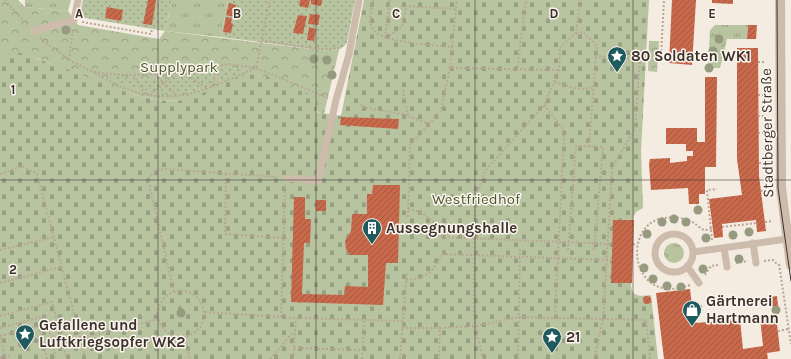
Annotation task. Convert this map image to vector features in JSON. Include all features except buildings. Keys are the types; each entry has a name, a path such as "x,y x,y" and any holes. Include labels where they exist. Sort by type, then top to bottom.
{"street":[{"name":"Stadtberger Straße","path":"780,0 781,188 791,265"}],"lane":[{"path":"33,32 74,20 78,0"},
{"path":"286,178 318,181 336,100 349,54 359,0"},
{"path":"676,234 686,238 692,247 693,252 692,260 687,266 678,271 667,270 659,263 656,258 656,247 664,237 676,234"},
{"path":"693,252 787,239"},
{"path":"753,243 756,263"},
{"path":"724,248 727,267"},
{"path":"687,266 699,283"}],"path":[{"path":"5,0 40,39 69,60 117,85 145,94 178,97 212,87 256,68"},
{"path":"256,68 270,0"},
{"path":"374,0 370,22 373,30 385,38 452,47"},
{"path":"385,38 390,0"},
{"path":"408,217 410,146 441,111 450,68 457,0"},
{"path":"517,71 526,0"},
{"path":"576,33 580,0"},
{"path":"661,54 664,0"},
{"path":"385,38 402,27 406,6 456,9"},
{"path":"69,60 74,20 151,34 152,29"},
{"path":"483,359 475,326 473,238 475,199 485,171 544,105 556,82 559,70 560,47 576,33 583,32 597,46 589,147"},
{"path":"262,40 329,49 338,48 344,44"},
{"path":"594,359 603,320 612,168 635,129 640,59 596,56"},
{"path":"758,62 766,62"},
{"path":"93,72 134,75 155,74 217,64 230,64 256,68 336,100"},
{"path":"212,87 217,64"},
{"path":"450,68 517,71 559,70"},
{"path":"150,95 178,71"},
{"path":"181,71 208,88"},
{"path":"155,74 178,97"},
{"path":"134,75 145,94"},
{"path":"556,82 577,90 593,88"},
{"path":"403,90 408,116"},
{"path":"758,95 766,95"},
{"path":"362,104 361,107 408,116 429,124"},
{"path":"544,105 562,128 564,136 555,317"},
{"path":"758,111 759,116 766,116"},
{"path":"758,133 766,133"},
{"path":"568,250 576,146 603,147 594,251"},
{"path":"759,163 767,163"},
{"path":"0,174 22,166 37,174 86,359"},
{"path":"174,292 150,188 149,177 156,171 165,169 286,178 281,317"},
{"path":"226,174 225,234 283,238"},
{"path":"713,249 707,190 717,189"},
{"path":"761,191 769,190"},
{"path":"408,209 424,214 431,219 440,230 442,237 612,244"},
{"path":"765,222 772,221"},
{"path":"722,227 756,223"},
{"path":"0,250 54,237"},
{"path":"633,244 637,245"},
{"path":"518,359 520,248"},
{"path":"406,280 420,278 431,272 440,260 441,254 612,260"},
{"path":"778,265 791,344"},
{"path":"0,283 61,267"},
{"path":"400,359 407,271"},
{"path":"188,291 200,299 205,312 201,326 197,331 184,337 171,335 166,331 159,319 158,313 163,300 174,292 188,291"},
{"path":"0,316 52,302 67,359"},
{"path":"693,310 702,306"},
{"path":"205,312 296,318 403,321"},
{"path":"0,328 45,316 56,359"},
{"path":"402,328 475,326 518,317 646,320 650,359"},
{"path":"293,359 296,318"},
{"path":"40,348 159,319"},
{"path":"362,359 364,321"},
{"path":"6,358 0,336 39,326 47,359"},
{"path":"439,359 440,328"},
{"path":"778,331 789,329"},
{"path":"270,359 295,330"},
{"path":"184,337 190,359"},
{"path":"294,348 362,350"},
{"path":"0,358 6,358 11,355"}],"green space":[{"name":"Supplypark","path":"0,0 18,0 25,7 68,11 78,25 159,39 165,31 327,51 339,50 324,114 247,75 193,98 168,101 149,98 110,87 36,58 0,76"},
{"path":"25,0 71,0 68,11 25,7"},
{"path":"83,0 172,0 165,31 79,17"},
{"path":"172,0 228,0 221,37 165,31"},
{"path":"228,0 355,0 347,42 341,49 327,51 221,37"},
{"name":"Westfriedhof","path":"364,0 649,0 641,151 643,208 636,212 633,218 631,286 634,293 638,295 651,295 658,359 0,359 0,56 17,52 62,67 130,93 152,99 174,101 196,96 240,77 260,75 281,82 314,97 317,104 316,112 341,116"},
{"path":"715,25 748,25 747,39 727,39 720,68 708,68 710,30"},
{"path":"649,41 659,41 657,72 648,71"},
{"path":"222,67 238,68 241,70 205,88 178,94 165,94 139,89 111,80 110,78 112,76 147,79"},
{"path":"674,243 681,246 684,253 681,260 674,263 667,260 664,253 667,246"}],"tram line":[{"path":"777,0 778,188 791,281"}],"place":[{"name":"80 Soldaten WK1","path":"617,73"},
{"name":"Aussegnungshalle","path":"372,245"},
{"name":"Gärtnerei Hartmann","path":"692,327"},
{"name":"Gefallene und Luftkriegsopfer WK2","path":"25,351"},
{"name":"21","path":"552,354"}]}
